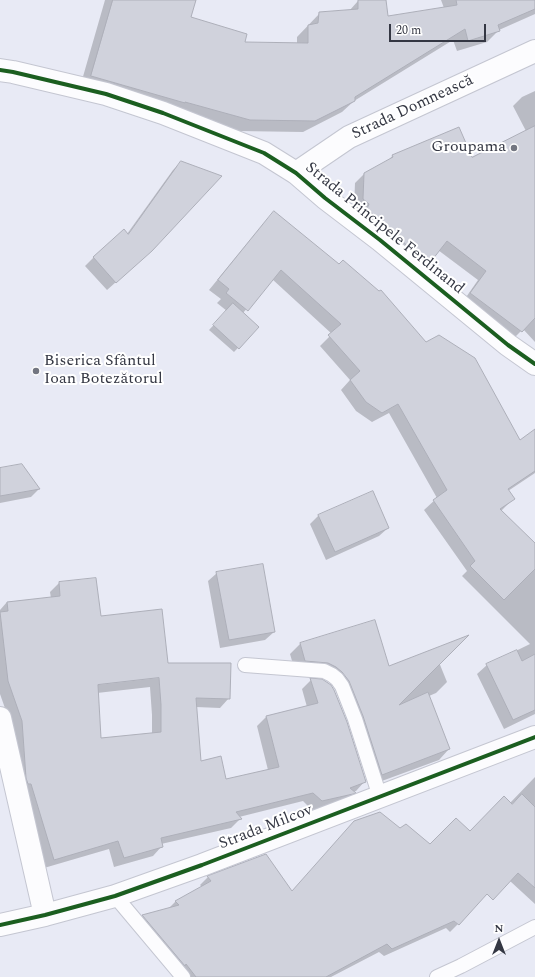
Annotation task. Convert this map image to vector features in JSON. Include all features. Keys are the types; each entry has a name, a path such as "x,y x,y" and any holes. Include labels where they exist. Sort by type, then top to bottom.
{"street":[{"name":"Strada Domnească","path":"296,173 349,137 535,51"},
{"name":"Strada Principele Ferdinand","path":"0,70 106,94 163,113 264,153 296,173 324,198 380,240 508,345 535,364"},
{"path":"0,718 45,915"},
{"name":"Strada Milcov","path":"0,925 45,915 114,896 202,865 535,737"}],"lane":[{"path":"245,665 324,671 337,679 342,686 355,719 380,797"},
{"path":"114,896 183,977"},
{"path":"437,977 535,927"}],"building":[{"path":"113,0 196,0 191,17 247,34 245,42 308,43 308,25 318,23 319,12 358,9 358,0 386,0 388,16 457,5 456,0 535,0 535,9 498,25 500,31 468,41 465,29 355,97 355,101 315,121 250,120 91,76"},
{"path":"535,126 535,318 522,332 470,293 486,271 447,241 429,264 367,209 369,204 363,199 364,173 393,157 392,155 459,127 472,157"},
{"path":"181,161 222,176 152,251 116,283 93,257 124,229 128,234"},
{"path":"274,211 339,264 343,260 379,291 381,290 426,342 439,335 475,358 520,440 535,429 535,471 508,489 515,499 500,509 535,543 535,569 504,600 470,566 475,561 433,500 447,490 398,404 382,413 366,402 350,380 360,371 328,335 341,324 281,270 248,311 226,293 229,289 218,280"},
{"path":"233,303 259,327 239,349 213,325"},
{"path":"22,464 40,489 0,496 0,468"},
{"path":"373,491 389,528 335,552 318,515"},
{"path":"263,564 275,632 229,640 216,572"},
{"path":"96,578 101,616 162,609 168,663 231,663 230,699 196,698 201,761 221,756 226,779 279,767 266,716 318,703 310,678 322,679 331,685 334,690 347,722 366,782 350,788 356,793 353,794 322,801 313,793 236,812 242,819 161,838 163,847 124,858 118,841 54,860 31,784 28,784 26,778 22,721 8,681 0,612 8,611 7,602 60,596 59,582","holes":["159,678 161,732 101,738 98,685"]},
{"path":"375,620 389,666 469,635 399,705 428,692 450,749 382,775 363,716 349,681 342,672 328,663 305,661 300,643"},
{"path":"517,650 522,661 535,654 535,710 513,720 486,664"},
{"path":"522,794 535,807 535,888 518,873 493,900 487,894 459,925 454,921 392,949 387,944 326,977 196,977 142,915 179,905 175,901 211,881 207,876 266,854 292,891 354,821 380,812 400,828 406,824 430,844 456,818 470,831 504,796 512,804"}],"cycle path":[{"path":"0,70 106,94 163,113 264,153 296,173 508,345 535,364"},
{"path":"0,925 45,915 115,896 202,865 535,737"}],"place":[{"name":"Groupama","path":"514,148"},
{"name":"Biserica Sfântul Ioan Botezătorul","path":"36,371"}]}
